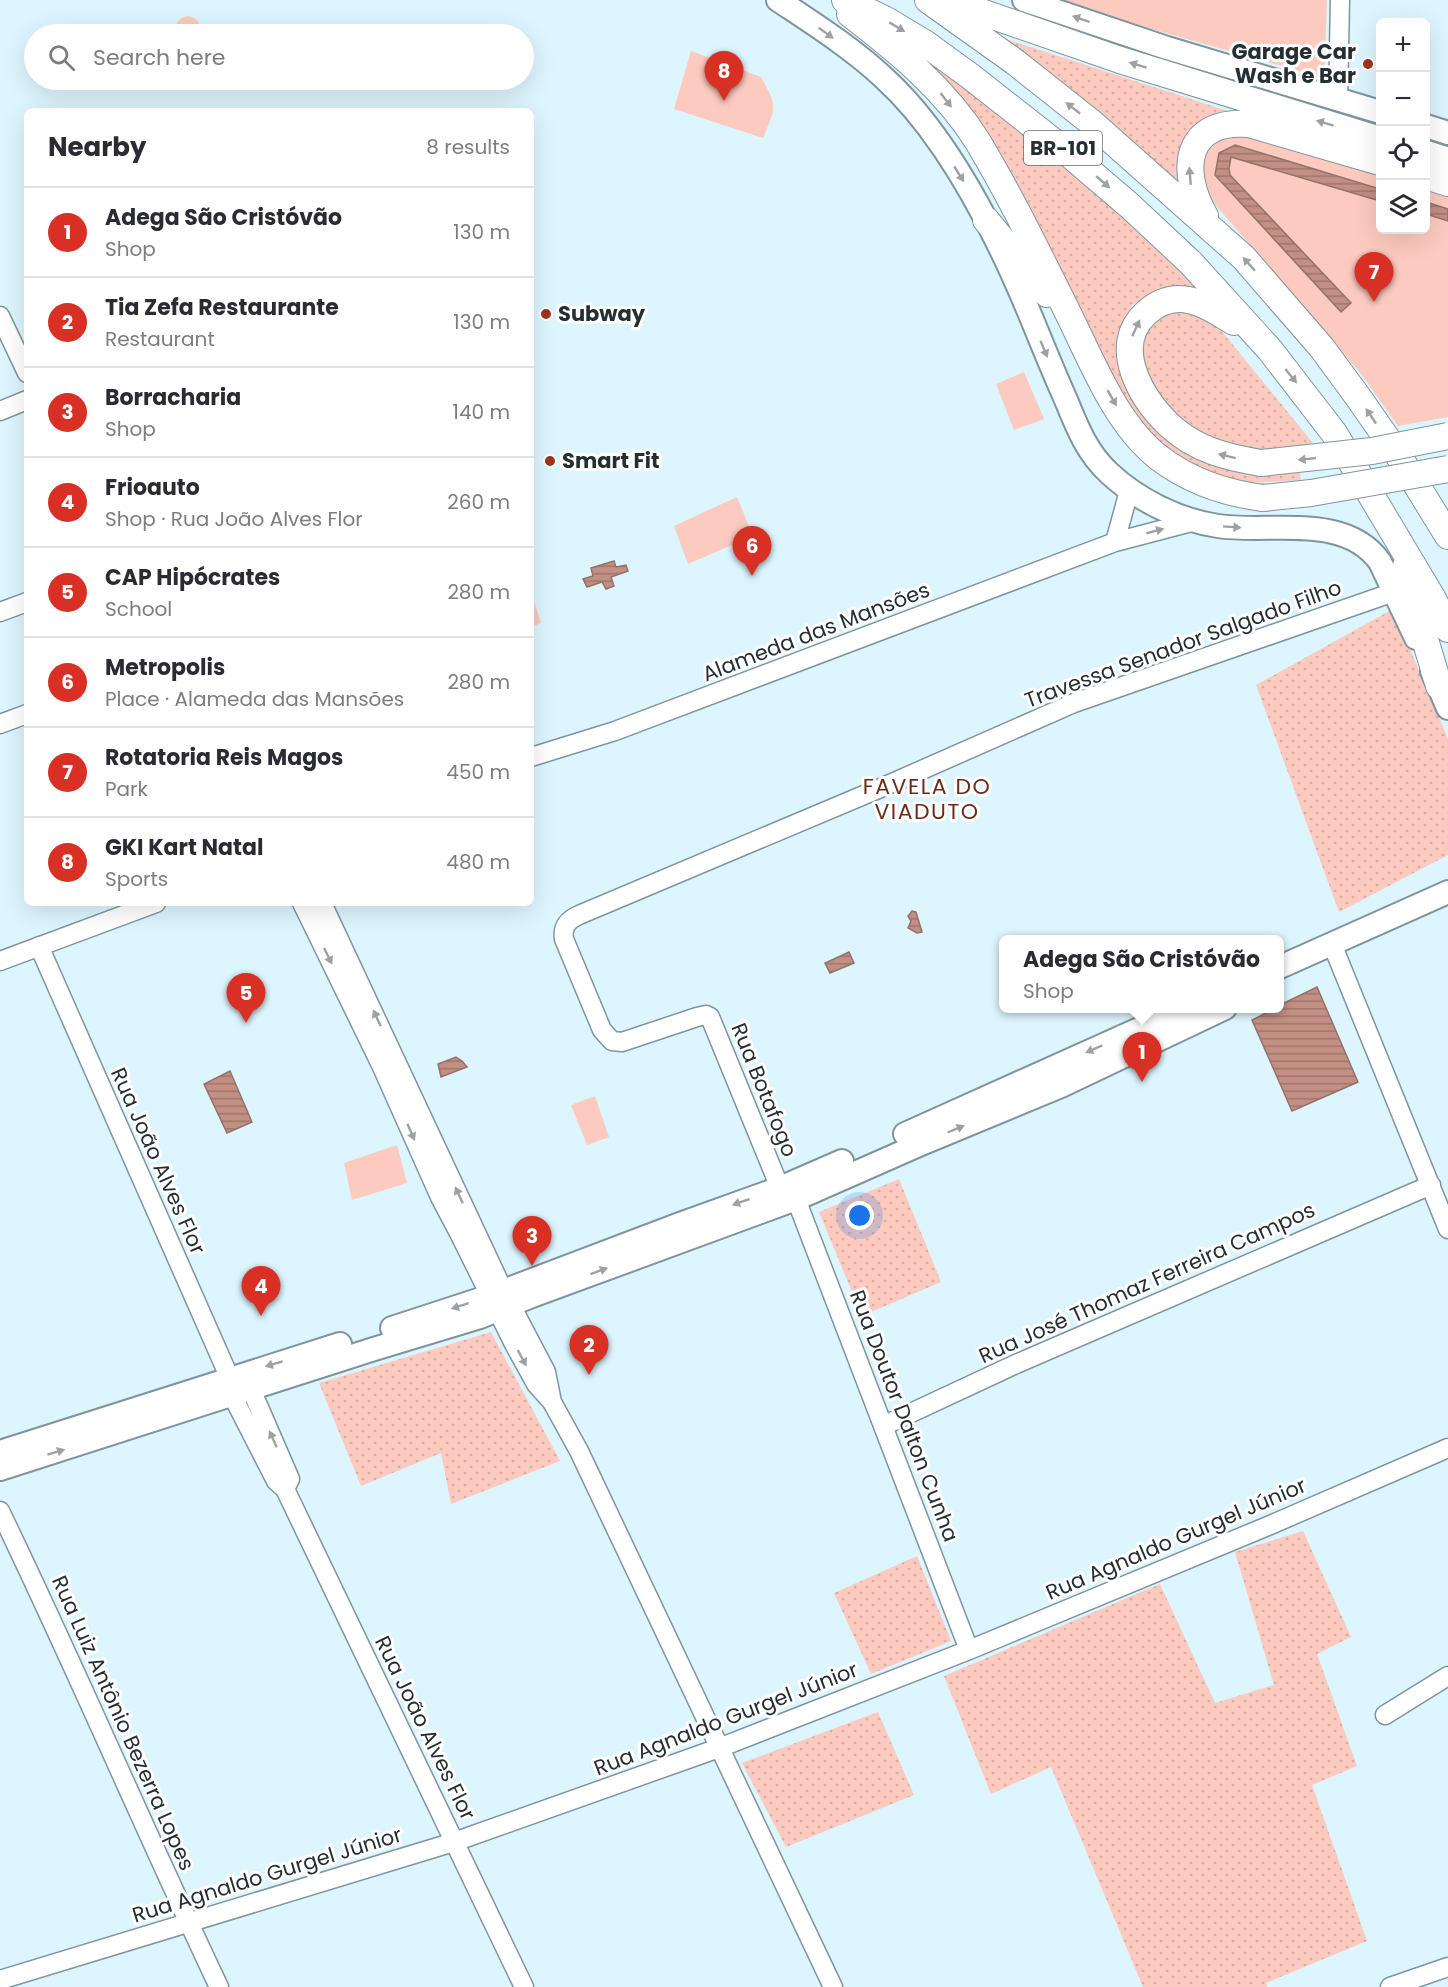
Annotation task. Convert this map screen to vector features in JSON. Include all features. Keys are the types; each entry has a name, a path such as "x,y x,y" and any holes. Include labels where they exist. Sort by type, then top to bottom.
{"highway":[{"path":"832,0 918,70 939,91 977,141 1120,413 1135,433 1158,456 1188,476 1213,488 1263,498 1311,493 1448,469"},
{"name":"BR-101","path":"845,0 886,20 926,44 970,76 1068,153 1130,206 1191,263 1298,384 1334,433 1433,599 1448,629"},
{"path":"930,1 961,5 1120,60 1376,139"},
{"name":"BR-101","path":"930,1 1015,62 1092,123 1244,258 1322,348 1397,453 1448,536"},
{"path":"1213,229 1191,188 1189,164 1194,148 1204,134 1219,125 1249,124 1376,161"},
{"path":"1430,156 1448,161"},
{"path":"1430,178 1448,183"},
{"path":"986,220 1074,325"},
{"path":"1253,332 1203,305 1178,299 1166,301 1149,310 1132,333 1130,362 1135,378 1143,393 1171,426 1196,443 1224,456 1261,463 1372,451 1448,436"},
{"path":"1402,548 1412,596 1443,697"}],"main road":[{"path":"778,0 822,29 884,77 944,150 986,220 1018,287 1083,442 1107,472 1129,491 1164,510 1195,521 1218,526 1313,529 1340,533 1358,542 1374,553 1384,569 1443,697"},
{"path":"1024,0 1167,48 1376,111"},
{"path":"1430,128 1448,133"},
{"path":"1284,982 1335,951 1448,892"},
{"path":"1284,966 1335,951 1448,909"},
{"path":"788,1193 1175,1013"},
{"path":"0,1469 501,1300 921,1144 1061,1086 1214,1013"},
{"path":"0,1452 237,1389"}],"street":[{"path":"1338,98 1341,0"},
{"path":"0,316 24,368"},
{"path":"0,411 24,401"},
{"path":"1115,542 1129,491"},
{"name":"Alameda das Mansões","path":"534,756 626,727 1115,542 1195,521"},
{"name":"Travessa Senador Salgado Filho","path":"563,931 568,921 579,915 872,792 1074,703 1394,592"},
{"path":"0,612 24,603"},
{"path":"0,724 24,715"},
{"path":"0,961 148,906"},
{"path":"303,906 382,1067 440,1197 467,1229"},
{"path":"323,906 467,1229 501,1300 530,1373 552,1402 579,1451 833,1987"},
{"name":"Rua Botafogo","path":"563,931 603,1030 613,1042 622,1042 698,1017 706,1015 710,1017 788,1193"},
{"name":"Rua João Alves Flor","path":"39,946 276,1481 285,1489 525,1987"},
{"path":"1335,951 1448,1229"},
{"name":"Rua José Thomaz Ferreira Campos","path":"884,1426 1027,1359 1431,1185"},
{"name":"Rua Doutor Dalton Cunha","path":"788,1193 884,1426 969,1650"},
{"name":"Rua Agnaldo Gurgel Júnior","path":"0,1980 188,1922 224,1903 454,1842 719,1748 969,1650 1268,1526 1448,1448"},
{"name":"Rua Luiz Antônio Bezerra Lopes","path":"0,1511 53,1621 219,1987"},
{"path":"1385,1715 1448,1676"},
{"path":"1390,1987 1448,1967"}],"shaded area":[{"path":"1050,0 1327,0 1324,78"},
{"path":"188,16 194,18 199,24 176,24 181,18"},
{"path":"984,32 1234,113 1181,153 1177,171 1181,189"},
{"path":"916,41 1098,195 1200,289 1191,297 1178,287 1154,291 1132,305 1118,334 1118,359 1151,422 1299,469 1301,480 1250,483 1205,473 1166,450 1137,420 908,50"},
{"path":"691,51 761,77 773,101 773,113 763,138 674,109"},
{"path":"1234,125 1376,169 1376,234 1430,234 1430,185 1448,191 1448,417 1398,426 1362,375 1213,202 1200,183 1203,144"},
{"path":"1235,145 1376,188 1376,200 1231,157 1230,175 1351,303 1341,312 1215,175 1219,153"},
{"path":"1430,203 1448,209 1448,221 1430,215"},
{"path":"1172,308 1196,313 1220,329 1313,443 1272,451 1233,448 1185,424 1157,398 1140,366 1139,343 1145,324"},
{"path":"1024,372 1044,419 1014,430 996,384"},
{"path":"737,497 753,536 688,564 674,526"},
{"path":"614,561 616,567 626,565 628,571 611,577 614,586 606,589 602,582 587,587 583,579 593,576 591,568"},
{"path":"534,601 541,623 534,626"},
{"path":"1393,609 1448,739 1448,855 1339,912 1256,685"},
{"path":"912,911 916,912 922,932 917,933 908,928 911,921 908,916"},
{"path":"849,952 854,963 830,973 825,963"},
{"path":"1317,987 1358,1082 1292,1111 1252,1020 1266,1013 1284,1013 1284,1003"},
{"path":"456,1057 467,1067 441,1077 438,1064"},
{"path":"230,1071 252,1122 227,1133 204,1084"},
{"path":"595,1096 609,1137 587,1145 571,1105"},
{"path":"397,1145 407,1183 352,1200 344,1163"},
{"path":"899,1179 941,1282 862,1316 819,1212"},
{"path":"491,1332 560,1461 451,1504 441,1453 361,1486 319,1383"},
{"path":"1303,1531 1351,1637 1317,1654 1357,1766 1312,1785 1367,1941 1266,1983 1267,1987 1143,1987 1051,1767 991,1794 944,1676 1160,1584 1215,1703 1274,1685 1235,1552"},
{"path":"917,1556 951,1641 871,1674 834,1593"},
{"path":"878,1712 914,1795 786,1847 742,1763"}],"place":[{"name":"Garage Car Wash e Bar","path":"1368,64"},
{"name":"GKI Kart Natal","path":"724,101"},
{"name":"Rotatoria Reis Magos","path":"1374,302"},
{"name":"Subway","path":"546,314"},
{"name":"Smart Fit","path":"550,461"},
{"name":"Metropolis","path":"752,576"},
{"name":"CAP Hipócrates","path":"246,1023"},
{"name":"Adega São Cristóvão","path":"1142,1082"},
{"name":"Borracharia","path":"532,1266"},
{"name":"Frioauto","path":"261,1316"},
{"name":"Tia Zefa Restaurante","path":"589,1375"}],"district":[{"name":"FAVELA DO VIADUTO","path":"927,798"}]}
